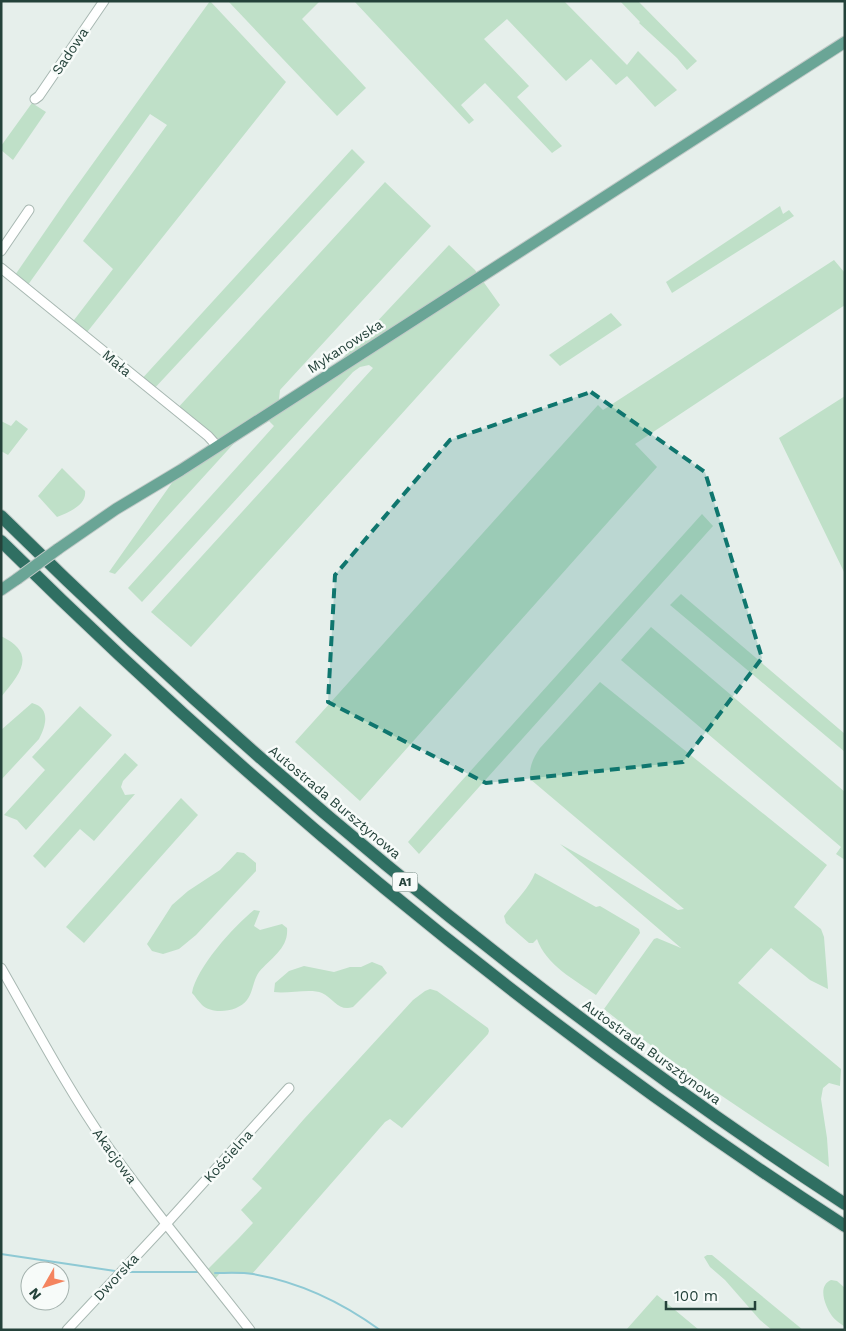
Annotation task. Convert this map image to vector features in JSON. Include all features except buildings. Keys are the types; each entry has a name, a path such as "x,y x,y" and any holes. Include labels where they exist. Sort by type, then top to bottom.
{"highway":[{"name":"Autostrada Bursztynowa","path":"1,516 200,705 308,800 414,888 534,984 645,1066 845,1204"},
{"name":"A1","path":"1,541 120,656 226,752 328,841 410,908 553,1020 656,1096 845,1226"}],"main road":[{"name":"Mykanowska","path":"1,590 116,509 845,42"}],"street":[{"name":"Sadowa","path":"35,99 39,96 104,1"},
{"path":"1,251 29,210"},
{"name":"Mała","path":"1,268 208,436 217,446"},
{"name":"Akacjowa","path":"1,968 86,1115 166,1224 250,1330"},
{"name":"Kościelna","path":"166,1224 289,1088"},
{"name":"Dworska","path":"67,1330 166,1224"}],"highlighted area":[{"path":"591,392 705,472 762,658 683,762 486,783 328,702 335,575 450,440"}],"green space":[{"path":"210,1 286,82 84,336 71,324 113,269 83,241 167,125 150,114 25,289 13,278 68,198"},
{"path":"228,1 320,1 302,19 366,88 337,116"},
{"path":"354,1 564,1 627,65 638,51 677,90 655,107 627,76 616,85 591,59 566,81 507,19 484,39 529,86 517,97 562,146 552,153 485,83 461,105 474,120 469,124"},
{"path":"620,1 638,1 697,61 687,70 677,58 639,23"},
{"path":"32,103 46,112 13,160 1,150 1,146"},
{"path":"352,149 365,162 152,391 139,382"},
{"path":"385,182 431,226 280,390 279,399 283,404 325,377 449,245 475,270 500,305 191,647 151,612 373,368 369,365 360,367 353,372 142,602 128,588 274,426 269,421 237,440 115,574 109,572 181,470 217,446 175,411"},
{"path":"780,206 783,214 789,210 794,216 672,293 666,282"},
{"path":"834,260 845,273 845,305 635,444 657,467 360,801 295,742 598,405 603,410"},
{"path":"611,313 622,325 560,366 549,355"},
{"path":"845,396 845,574 779,438"},
{"path":"16,420 28,429 8,455 1,451 1,421 11,426"},
{"path":"62,468 85,491 85,496 76,508 57,517 38,496"},
{"path":"702,514 713,526 419,854 408,842"},
{"path":"681,594 845,734 845,752 670,605"},
{"path":"651,627 845,792 845,860 836,854 841,847 621,660"},
{"path":"1,636 19,650 22,657 22,665 14,680 1,697"},
{"path":"600,682 827,865 794,907 821,929 824,937 828,989 810,980 771,948 738,983 841,1069 840,1086 829,1083 823,1088 821,1099 829,1167 686,1071 604,1009 654,939 657,938 681,948 560,844 678,910 684,909 530,779 532,763 540,748"},
{"path":"32,703 42,709 45,718 39,739 1,780 1,730"},
{"path":"80,706 112,735 26,830 17,820 4,815 45,770 32,757"},
{"path":"125,753 138,765 123,781 121,787 125,795 135,794 94,841 80,829 45,868 33,856"},
{"path":"181,798 198,815 84,943 66,927"},
{"path":"237,852 244,853 256,863 256,871 196,935 179,949 163,954 152,951 147,944 172,905 188,891 220,870"},
{"path":"535,873 596,907 600,906 639,929 640,933 596,995 570,978 554,964 547,957 537,939 533,943 529,943 506,923 504,916 525,890"},
{"path":"254,910 260,911 254,926 260,930 282,924 287,928 285,941 278,952 259,972 249,997 243,1004 225,1011 207,1008 192,993 195,983 217,948 236,926"},
{"path":"372,962 382,966 387,973 353,1007 344,1008 322,993 317,992 274,992 275,983 289,971 304,966 334,972 350,967 361,967"},
{"path":"430,989 437,991 488,1028 488,1034 402,1128 390,1119 385,1122 252,1274 220,1273 215,1279 216,1286 205,1272 253,1223 241,1210 262,1188 252,1179 413,1000"},
{"path":"712,1255 803,1330 772,1330 760,1320 725,1280 710,1267 704,1257"},
{"path":"831,1280 837,1281 845,1288 845,1327 832,1316 825,1302 824,1287"},
{"path":"657,1295 699,1330 626,1330"}],"waterway":[{"path":"1,1254 115,1271"},
{"path":"127,1272 198,1272"},
{"path":"215,1273 248,1273 287,1282 336,1303 380,1330"}]}
